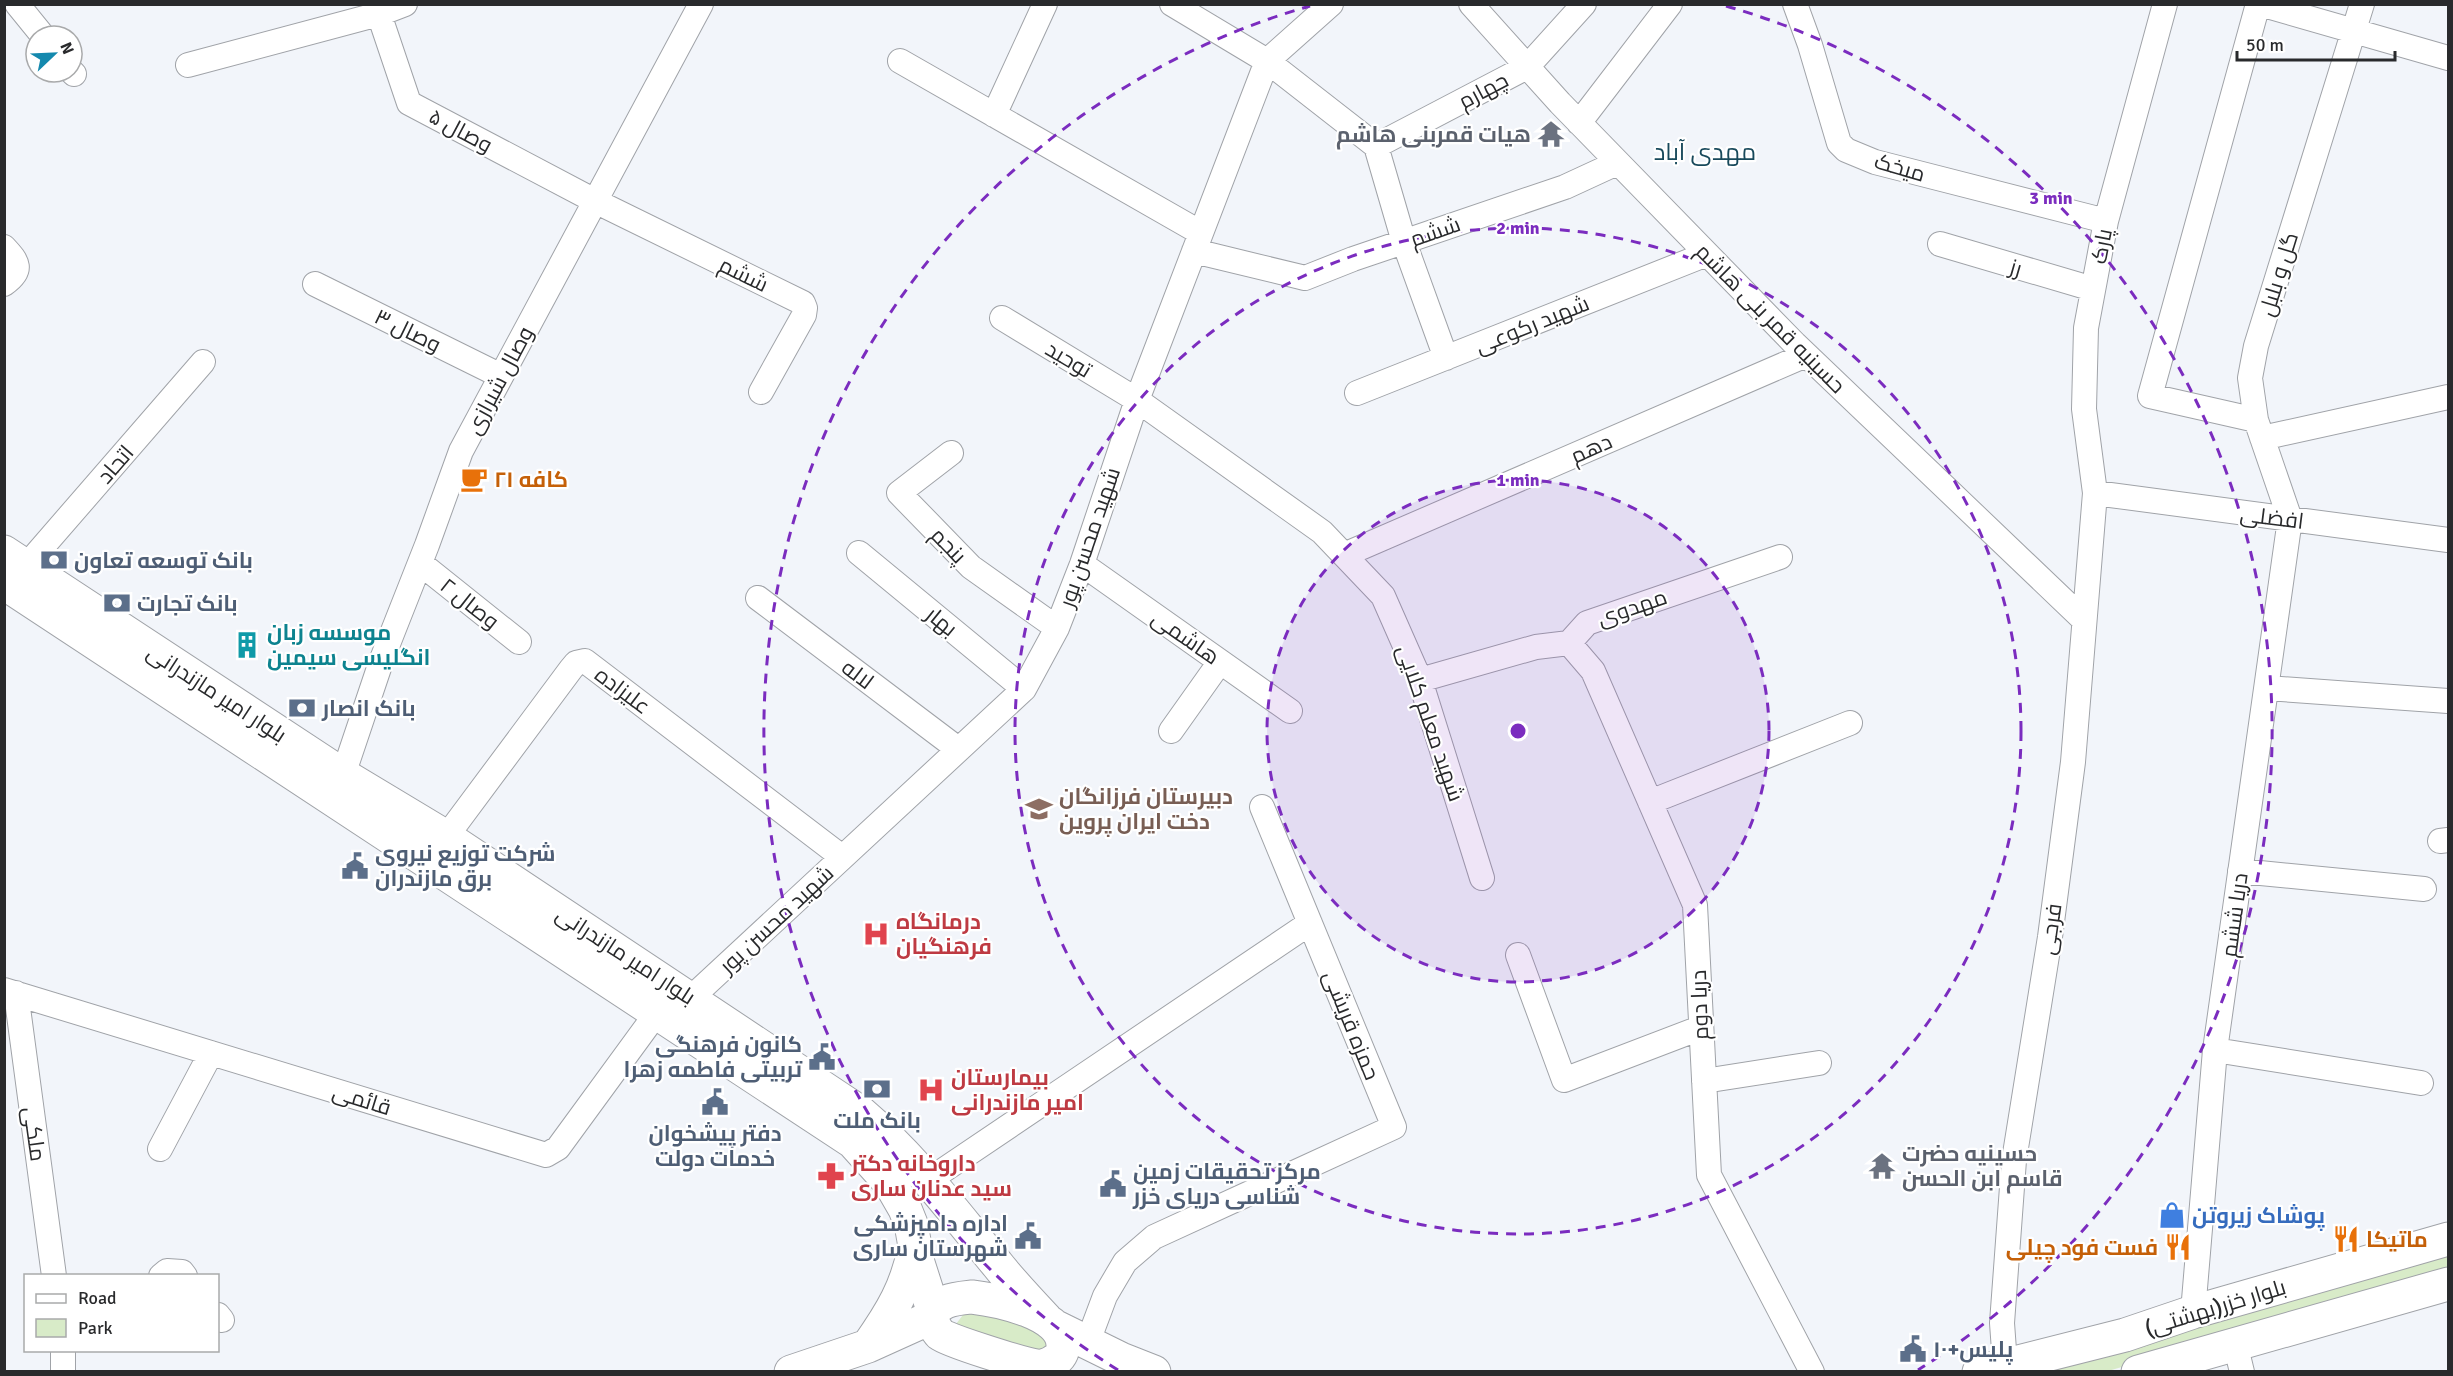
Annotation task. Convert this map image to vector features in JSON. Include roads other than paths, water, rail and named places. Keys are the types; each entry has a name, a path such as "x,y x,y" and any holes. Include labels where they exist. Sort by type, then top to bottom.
{"main road":[{"name":"بلوار امیر مازندرانی","path":"12,567 446,837 861,1113 904,1152 1051,1323"},
{"name":"بلوار امیر مازندرانی","path":"12,567 656,1014 853,1142 890,1183 913,1235 932,1314"},
{"path":"868,1346 900,1298 910,1273 913,1235 924,1232 938,1234 946,1231 950,1224 951,1209"},
{"name":"بلوار خزر(بهشتی)","path":"1992,1368 2125,1335 2193,1312 2448,1239"},
{"name":"بلوار خزر(بهشتی)","path":"2155,1369 2239,1357 2448,1284"},
{"path":"791,1371 868,1346 932,1314 938,1305 953,1299 972,1297 1001,1301 1051,1323 1087,1344 1154,1371"},
{"path":"932,1314 940,1334 963,1346 1046,1369 1062,1352 1062,1338 1051,1323"}],"street":[{"path":"17,4 33,24"},
{"path":"188,65 379,14 405,4"},
{"name":"وصال شیرازی","path":"343,775 382,658 461,451 701,4"},
{"path":"994,115 1045,4"},
{"path":"1172,4 1268,61 1376,146 1404,242 1446,358"},
{"path":"1268,61 1331,4"},
{"name":"حسینیه قمر بنی هاشم","path":"1471,4 1617,163 1806,355 2084,620"},
{"path":"1527,67 1584,4"},
{"path":"1579,123 1670,4"},
{"name":"میخک","path":"1795,4 1810,45 1839,143 1846,150 1875,162 2106,222"},
{"name":"پارک","path":"2095,493 2084,409 2085,328 2106,222 2165,4"},
{"path":"2448,58 2259,4 2150,396 2259,429 2448,397"},
{"name":"گل و بلبل","path":"2290,519 2259,429 2250,378 2256,346 2362,4"},
{"name":"وصال ۵","path":"379,14 409,103 595,201"},
{"name":"ششم","path":"900,61 994,115 1198,242 1305,278 1565,187 1617,163"},
{"name":"شهید محسن پور","path":"691,998 1024,689 1057,628 1082,564 1137,400 1268,61"},
{"name":"چهارم","path":"1376,146 1527,67"},
{"name":"ششم","path":"595,201 803,303 806,308 804,315 761,392"},
{"name":"رز","path":"1940,244 2093,289"},
{"path":"4,247 16,260 17,269 14,278 4,285"},
{"name":"شهید رکوعی","path":"1357,393 1707,254"},
{"name":"وصال ۳","path":"315,284 501,376"},
{"name":"توحید","path":"1002,318 1137,400"},
{"name":"دهم","path":"1344,555 1806,355"},
{"name":"اتحاد","path":"12,567 203,362"},
{"name":"شهید معلم کلایی","path":"1137,400 1322,532 1383,596 1420,680 1482,878"},
{"name":"پنجم","path":"951,453 899,493 971,567 1057,628"},
{"name":"افضلی","path":"2095,493 2448,540"},
{"name":"فرجی","path":"1992,1368 2002,1323 2014,1160 2073,762 2095,493"},
{"name":"دریا ششم","path":"2193,1312 2215,1050 2290,519"},
{"name":"بهار","path":"859,553 1024,689"},
{"name":"مهدوی","path":"1569,643 1587,623 1780,557"},
{"name":"وصال ۲","path":"420,563 519,642"},
{"name":"هاشمی","path":"1082,564 1290,711"},
{"name":"لاله","path":"758,598 958,749"},
{"path":"1420,680 1536,647 1569,643"},
{"name":"دریا دوم","path":"1569,643 1593,671 1695,905 1709,1175 1812,1371"},
{"name":"علیزاده","path":"446,837 571,669 576,663 585,661 842,857"},
{"path":"1171,731 1220,662"},
{"path":"2266,688 2448,701"},
{"path":"1650,802 1850,723"},
{"name":"حمزه قریشی","path":"1087,1344 1105,1296 1125,1262 1154,1236 1394,1127 1262,807"},
{"path":"2240,871 2424,888"},
{"path":"929,1180 1310,923"},
{"path":"1518,955 1564,1080 1701,1028"},
{"name":"قائمی","path":"10,991 546,1155 558,1148 656,1014"},
{"name":"ملکی","path":"10,991 15,1065 54,1274"},
{"path":"2215,1050 2421,1083"},
{"path":"160,1149 211,1053"},
{"path":"1704,1081 1819,1063"},
{"path":"162,1274 167,1271 184,1274"},
{"path":"63,1352 63,1371"}],"place":[{"name":"هیات قمربنی هاشم","path":"1551,134"},
{"name":"کافه ۲۱","path":"474,479"},
{"name":"بانک توسعه تعاون","path":"54,560"},
{"name":"بانک تجارت","path":"117,603"},
{"name":"موسسه زبان انگلیسی سیمین","path":"247,645"},
{"name":"بانک انصار","path":"302,708"},
{"name":"دبیرستان فرزانگان دخت ایران پروین","path":"1039,809"},
{"name":"شرکت توزیع نیروی برق مازندران","path":"355,866"},
{"name":"درمانگاه فرهنگیان","path":"876,934"},
{"name":"کانون فرهنگی تربیتی فاطمه زهرا","path":"822,1057"},
{"name":"بانک ملت","path":"877,1089"},
{"name":"بیمارستان امیر مازندرانی","path":"931,1090"},
{"name":"دفتر پیشخوان خدمات دولت","path":"715,1102"},
{"name":"حسینیه حضرت قاسم ابن الحسن","path":"1882,1166"},
{"name":"داروخانه دکتر سید عدنان ساری","path":"831,1176"},
{"name":"مرکز تحقیقات زمین شناسی دریای خزر","path":"1113,1184"},
{"name":"پوشاک زیروتن","path":"2172,1215"},
{"name":"اداره دامپزشکی شهرستان ساری","path":"1028,1236"},
{"name":"ماتیکا","path":"2346,1239"},
{"name":"فست فود چیلی","path":"2178,1247"},
{"name":"پلیس+١٠","path":"1913,1349"}],"district":[{"name":"مهدی آباد","path":"1705,152"}]}
